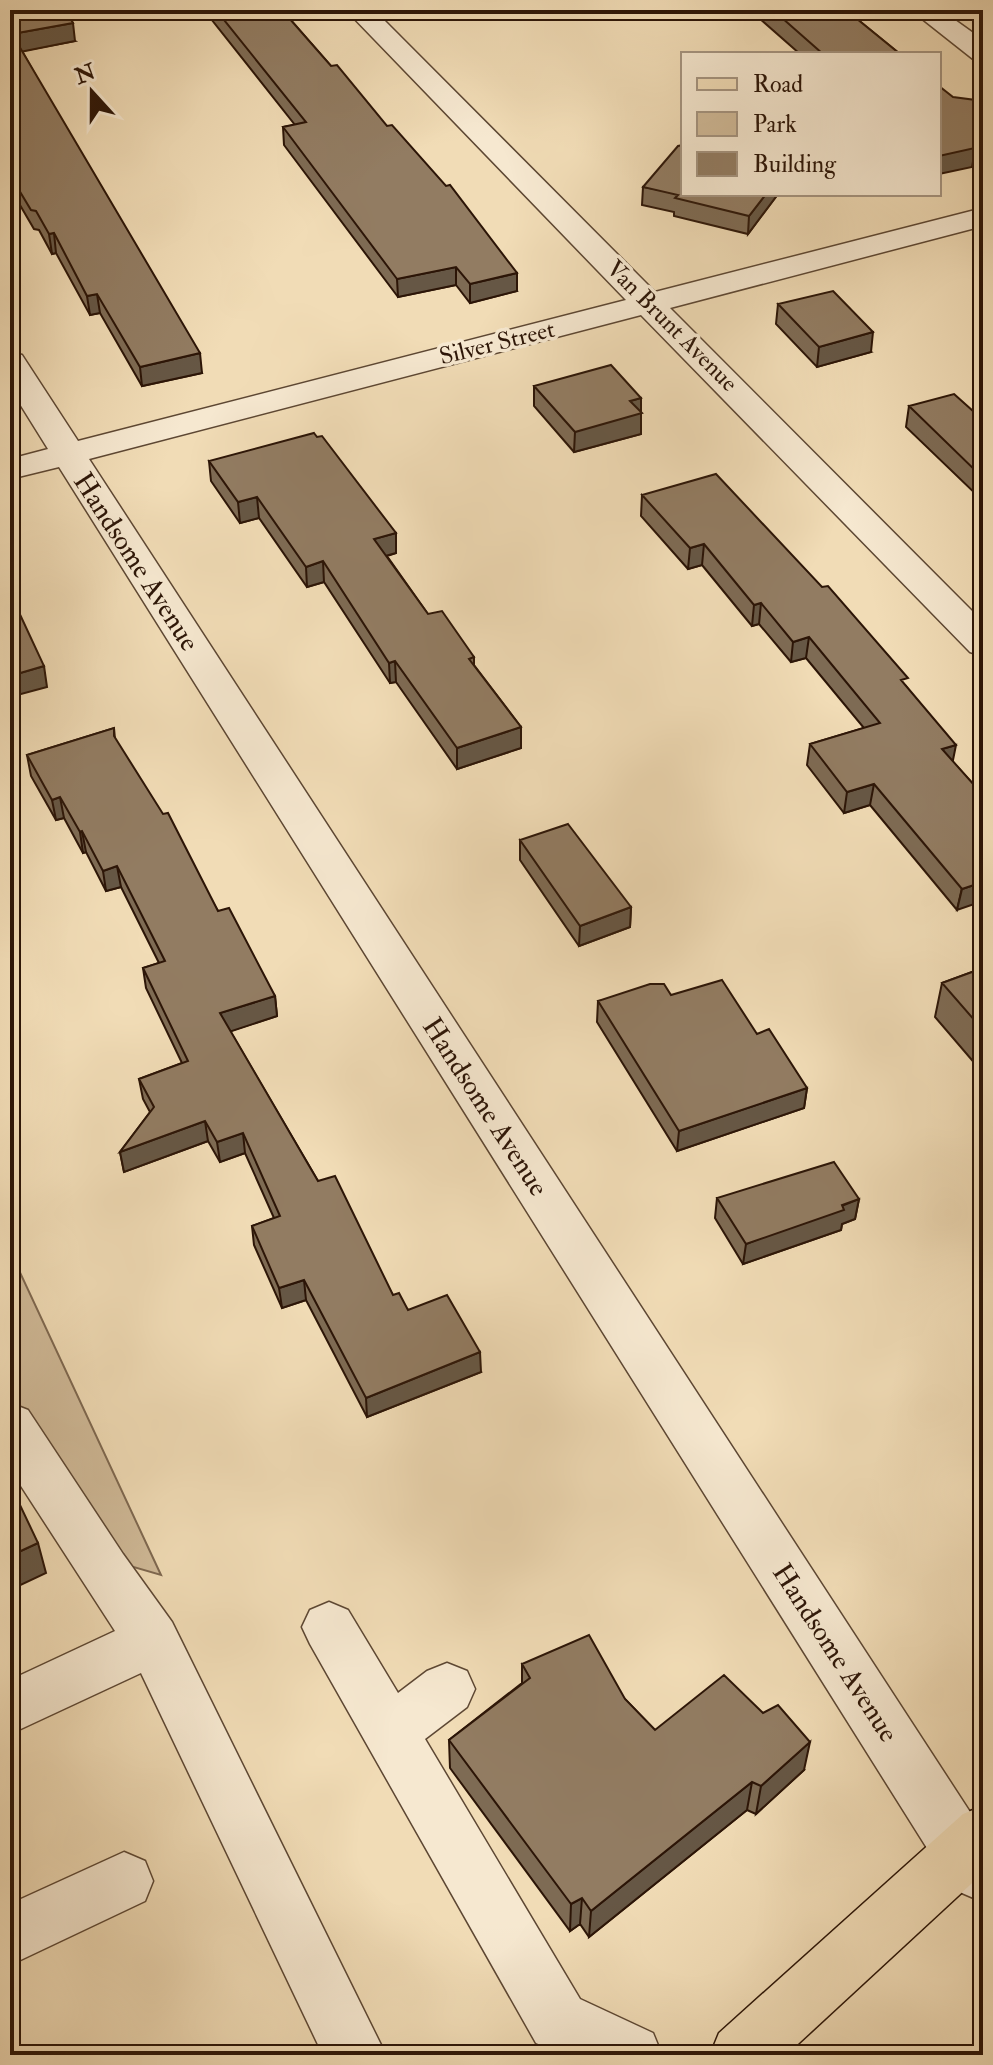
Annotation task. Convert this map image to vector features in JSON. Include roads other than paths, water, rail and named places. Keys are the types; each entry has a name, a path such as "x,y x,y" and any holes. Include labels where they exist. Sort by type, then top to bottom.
{"main road":[{"path":"741,2055 976,1853"}],"street":[{"name":"Van Brunt Avenue","path":"359,10 983,644"},
{"path":"924,10 983,53"},
{"name":"Silver Street","path":"10,469 983,217"},
{"name":"Handsome Avenue","path":"10,362 976,1853"},
{"path":"10,1425 104,1571 153,1640 355,2055"},
{"path":"329,1627 558,2021 631,2055"},
{"path":"10,1708 153,1640"},
{"path":"390,1732 447,1689"},
{"path":"10,1935 124,1881"}]}
